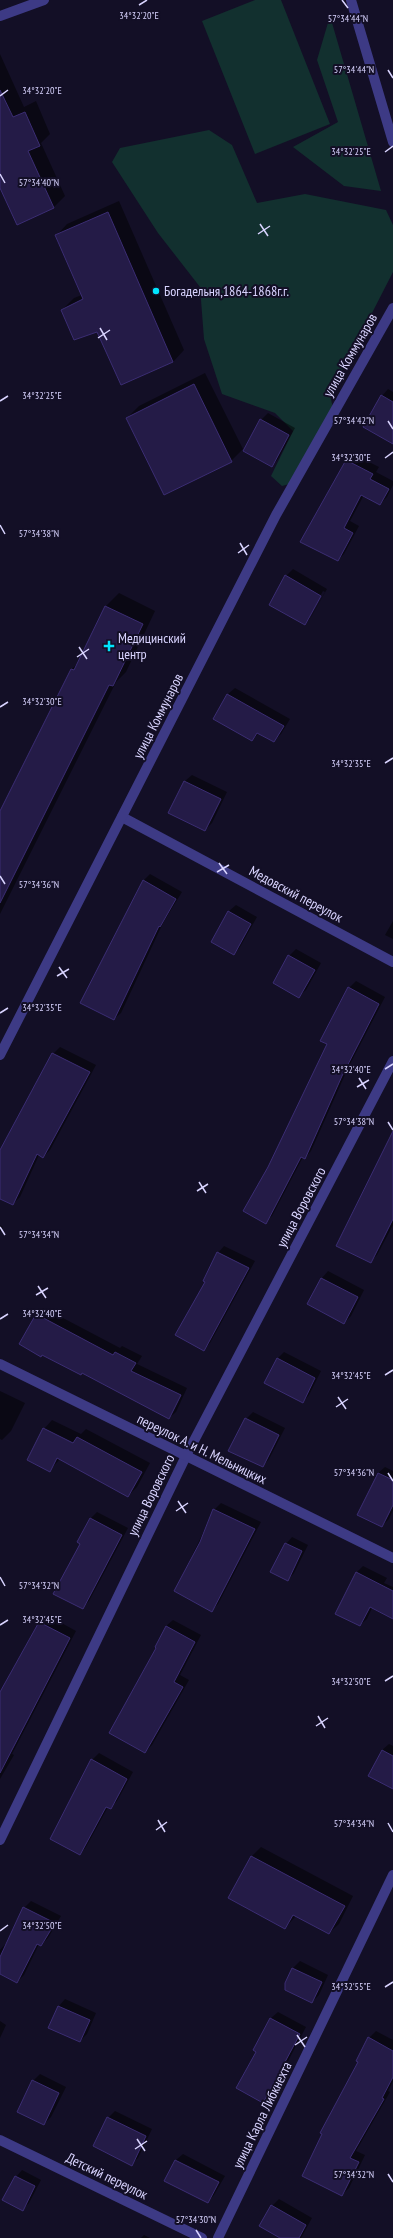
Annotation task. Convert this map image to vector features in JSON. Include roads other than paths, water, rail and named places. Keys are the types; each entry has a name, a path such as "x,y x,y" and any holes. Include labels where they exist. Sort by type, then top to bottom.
{"street":[{"path":"0,16 44,0"},
{"path":"351,0 393,142"},
{"name":"улица Коммунаров","path":"0,1055 276,515 393,308"},
{"name":"Медовский переулок","path":"122,817 393,962"},
{"name":"улица Воровского","path":"0,1840 186,1456 393,1061"},
{"name":"переулок А. и Н. Мельницких","path":"0,1364 393,1558"},
{"name":"улица Карла Либкнехта","path":"218,2238 393,1875"},
{"name":"Детский переулок","path":"0,2140 202,2238"}],"place":[{"name":"Богадельня,1864-1868г.г.","path":"156,291"},
{"name":"Медицинский центр","path":"109,646"}]}
